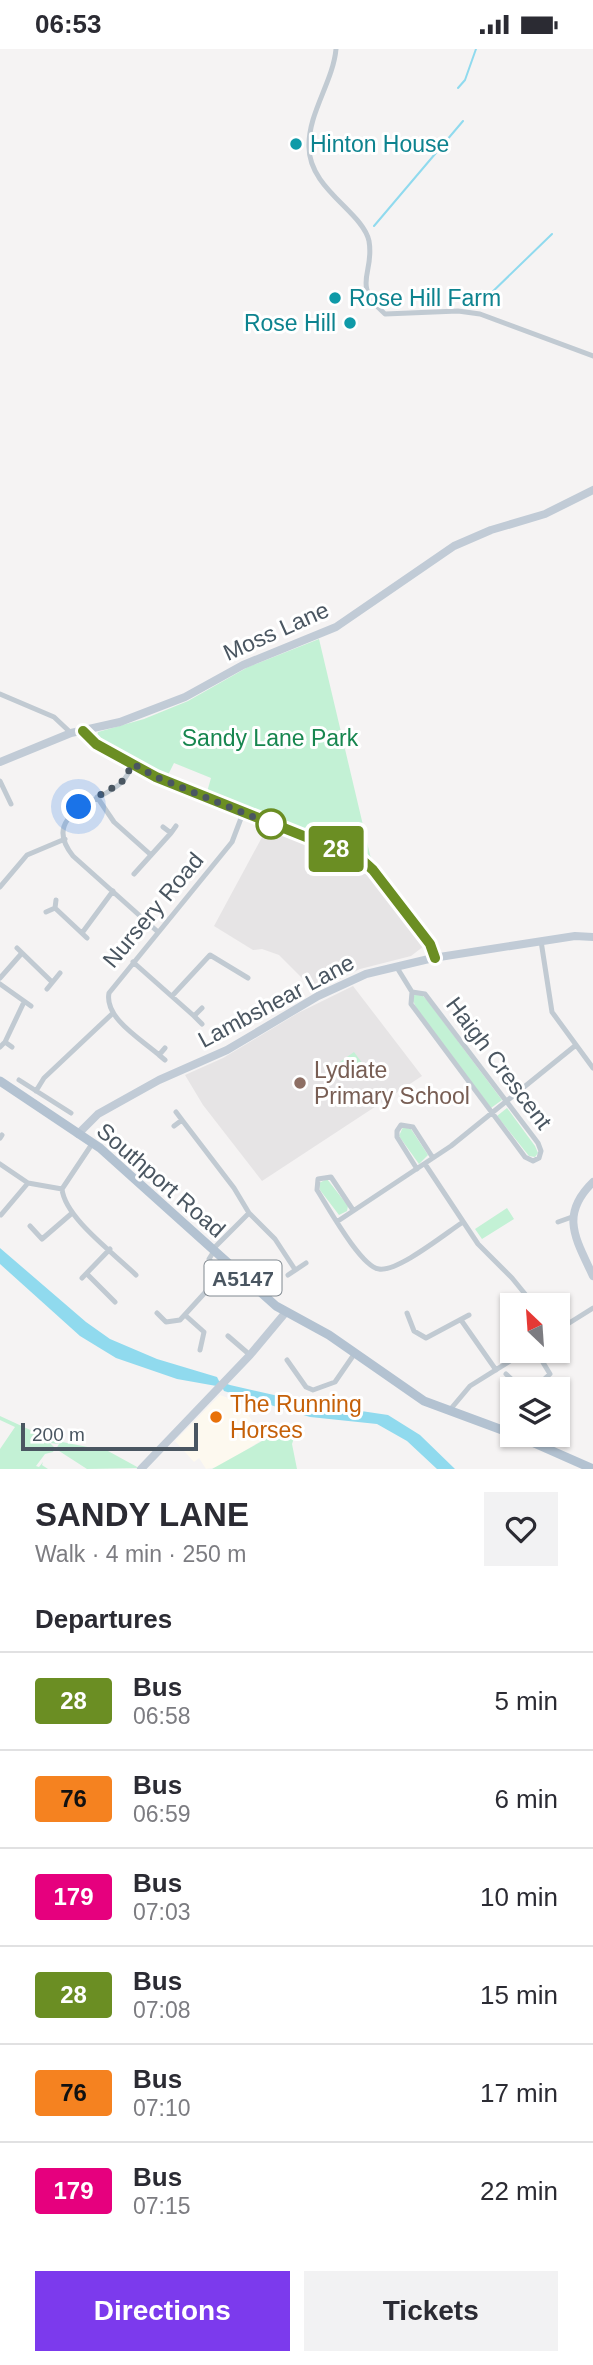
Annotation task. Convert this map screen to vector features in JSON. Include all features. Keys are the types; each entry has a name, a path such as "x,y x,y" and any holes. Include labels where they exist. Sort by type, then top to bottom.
{"main road":[{"name":"Southport Road","path":"0,1081 111,1157 245,1279 286,1312 355,1353 416,1397 500,1429"},
{"name":"Southport Road","path":"542,1447 587,1468"}],"street":[{"path":"336,49 308,146 316,174 362,227 369,240 365,274 370,300 385,314 458,311 480,314 593,356"},
{"name":"Moss Lane","path":"0,762 71,733 148,712 185,697 243,665 337,627 454,546 491,530 545,514 593,490"},
{"path":"0,694 54,717 71,733"},
{"path":"83,731 96,744 133,764 366,863 430,944 435,958"},
{"path":"133,764 121,783 69,816 65,839 73,856 158,932"},
{"path":"0,781 11,804"},
{"path":"97,797 114,822 151,855"},
{"name":"Nursery Road","path":"113,1013 108,1003 108,993 232,842 243,813"},
{"path":"134,874 176,826"},
{"path":"163,827 171,833"},
{"path":"0,887 27,855 65,839"},
{"path":"55,908 84,935 113,891"},
{"path":"55,908 56,899"},
{"path":"46,912 55,908"},
{"name":"Lambshear Lane","path":"78,1134 94,1116 159,1080 219,1054 332,989 372,972 435,958 541,941 593,937"},
{"path":"541,941 552,1012 593,1067"},
{"path":"17,948 51,981"},
{"path":"0,978 22,953"},
{"path":"172,996 210,955 248,978"},
{"path":"133,962 202,1024"},
{"name":"Haigh Crescent","path":"396,966 412,992 411,1004 525,1157 533,1161 539,1158 540,1147 425,994 412,992"},
{"path":"47,989 60,973"},
{"path":"237,983 242,974"},
{"path":"0,984 31,1006"},
{"path":"12,1047 3,1045 24,1002"},
{"path":"194,1016 202,1008"},
{"path":"36,1091 44,1078 113,1013 165,1060"},
{"path":"338,1221 425,1164 506,1103 576,1045"},
{"path":"159,1055 165,1048"},
{"path":"586,1059 593,1053"},
{"path":"19,1080 71,1113"},
{"path":"176,1112 234,1188 249,1213 271,1234 294,1268"},
{"path":"174,1126 182,1120"},
{"path":"417,1169 397,1137 401,1125 413,1126 433,1158"},
{"path":"62,1189 92,1144"},
{"path":"0,1164 28,1183 62,1189"},
{"path":"425,1164 483,1250 524,1293"},
{"path":"353,1210 333,1179 320,1177 316,1182 317,1190 367,1263 382,1269 397,1265 463,1222"},
{"path":"593,1182 576,1202 572,1217 576,1235 593,1276"},
{"path":"1,1215 28,1183"},
{"path":"62,1189 71,1214 136,1275"},
{"path":"0,1203 6,1207"},
{"path":"245,1279 235,1286 221,1275 210,1261 214,1250 249,1213"},
{"path":"30,1226 42,1239 71,1214"},
{"path":"558,1222 572,1217"},
{"path":"110,1249 84,1276 115,1302"},
{"path":"288,1275 294,1268 306,1263"},
{"path":"158,1313 166,1322 174,1322 185,1315 221,1275"},
{"path":"570,1322 593,1308"},
{"path":"141,1469 228,1379 286,1312"},
{"path":"407,1313 414,1331 422,1338 429,1337 469,1315"},
{"path":"185,1315 204,1332 200,1350"},
{"path":"461,1319 496,1370"},
{"path":"228,1336 250,1355"},
{"path":"286,1360 306,1387 313,1390 335,1383 355,1353"},
{"path":"449,1411 470,1387 507,1363"},
{"path":"506,1374 509,1377"}],"shaded area":[{"path":"267,828 363,868 424,946 411,956 360,969 315,991 279,955 262,949 253,950 214,926"},
{"name":"Lydiate Primary School","path":"353,986 422,1076 262,1181 203,1105 185,1075 223,1058 298,1013"},
{"path":"220,1395 255,1408 249,1416 263,1439 222,1466 206,1469 199,1458 194,1462 175,1441"}],"green space":[{"name":"Sandy Lane Park","path":"319,639 371,859 363,853 207,792 211,778 174,763 168,775 97,737 98,732 144,719 188,701 248,667"},
{"path":"415,994 421,994 427,1000 502,1100 491,1108 417,1009 412,999"},
{"path":"354,1052 363,1064 360,1066 364,1072 352,1081 337,1064"},
{"path":"507,1108 535,1146 538,1153 535,1157 529,1156 497,1116"},
{"path":"403,1127 411,1129 428,1155 419,1164 399,1136"},
{"path":"327,1179 348,1206 347,1211 339,1215 320,1190 319,1183"},
{"path":"507,1208 514,1219 482,1239 475,1229"},
{"path":"0,1416 52,1440 108,1451 139,1468 87,1469 56,1449 59,1444 50,1443 55,1448 53,1452 45,1454 36,1466 39,1467 43,1462 42,1465 48,1469 0,1469 0,1449 15,1427 0,1420"},
{"path":"283,1423 289,1424 296,1432 292,1444 297,1469 212,1469 271,1436"}],"water":[{"path":"0,1248 86,1322 110,1339 157,1359 217,1377 219,1381 230,1385 314,1404 388,1415 420,1435 455,1469 437,1469 407,1441 377,1424 310,1417 224,1391 222,1387 177,1379 116,1358 80,1336 0,1264"}],"waterway":[{"path":"458,88 465,80 476,49"},
{"path":"374,226 463,121"},
{"path":"485,299 552,234"}],"bus line":[{"name":"28","path":"83,731 96,744 156,777 361,859 373,870 430,944 435,958"}],"place":[{"name":"Hinton House","path":"296,144"},
{"name":"Rose Hill Farm","path":"335,298"},
{"name":"Rose Hill","path":"350,323"},
{"name":"Lydiate Primary School","path":"300,1083"},
{"name":"The Running Horses","path":"216,1417"}],"route":[{"path":"79,807 121,783 133,764 156,777 271,824"}]}
